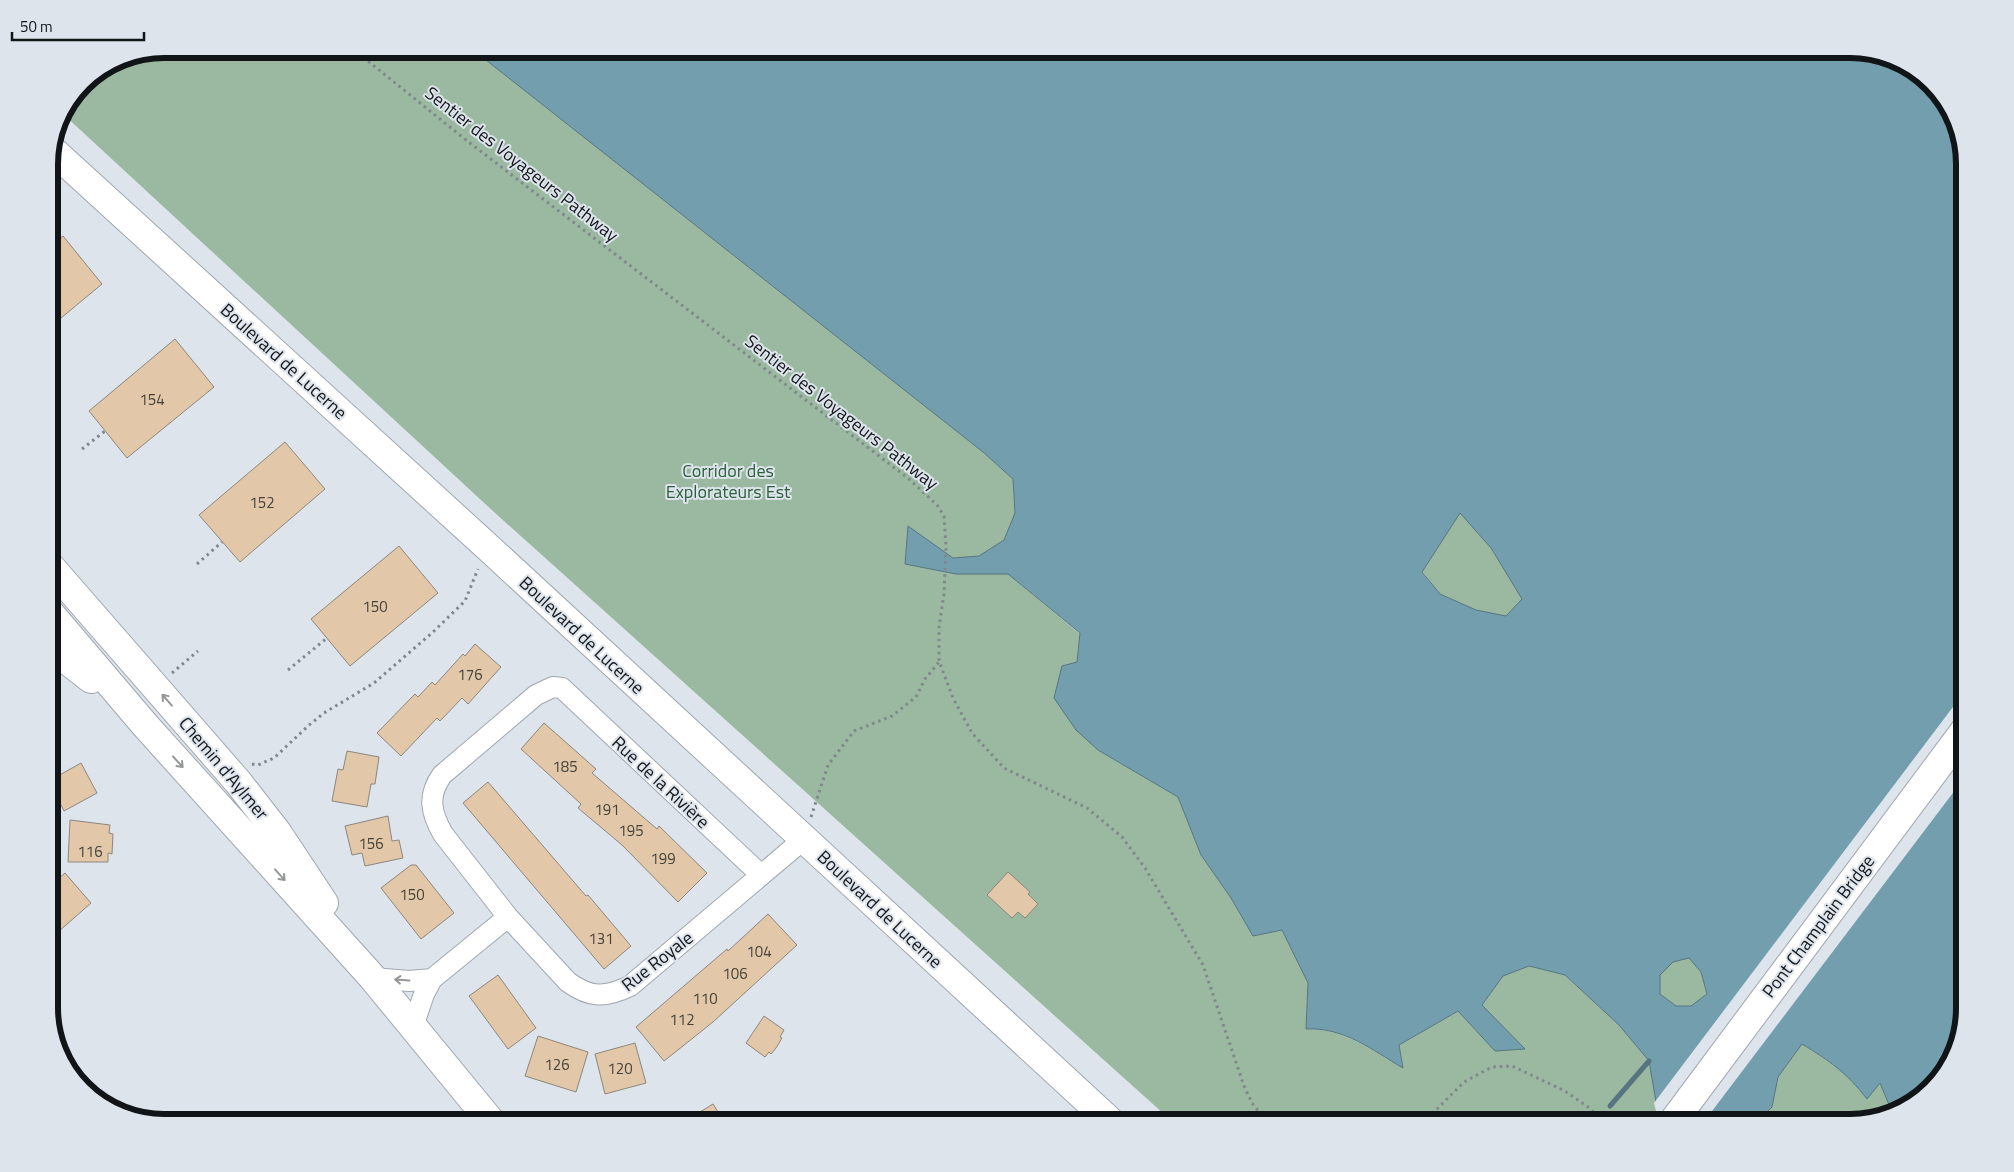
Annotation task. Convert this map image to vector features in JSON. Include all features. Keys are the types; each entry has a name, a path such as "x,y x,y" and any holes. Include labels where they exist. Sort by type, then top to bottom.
{"main road":[{"name":"Boulevard de Lucerne","path":"58,155 1102,1114"},
{"name":"Chemin d'Aylmer","path":"58,582 238,782 277,832 373,978"},
{"name":"Chemin d'Aylmer","path":"58,623 145,725 373,978 485,1114"},
{"path":"58,656 87,675 145,725"},
{"name":"Pont Champlain Bridge","path":"1679,1114 1956,742"}],"street":[{"name":"Rue Royale","path":"562,688 553,687 536,695 442,775 432,795 432,810 443,834 508,917 568,982 579,990 592,995 605,994 617,992 630,986 804,839"},
{"name":"Rue de la Rivière","path":"562,688 761,875"},
{"path":"413,1028 424,994 432,979 508,917"},
{"path":"373,978 409,981 432,979"}],"path":[{"name":"Sentier des Voyageurs Pathway","path":"364,58 466,140 910,479 937,505 944,516 946,547 944,594 939,627 939,661 953,698 972,733 1004,768 1087,808 1122,837 1144,868 1203,965 1244,1086 1252,1103 1261,1114"},
{"path":"82,449 105,431"},
{"path":"197,564 222,542"},
{"path":"247,759 252,764 258,764 274,758 324,713 374,683 465,601 478,568 492,552"},
{"path":"288,670 327,638"},
{"path":"171,674 198,651"},
{"path":"804,839 828,765 833,758 854,731 892,716 916,697 925,679 939,661"},
{"path":"166,668 176,678"},
{"path":"1432,1114 1464,1082 1492,1067 1512,1066 1565,1090 1596,1114"}],"green space":[{"name":"Corridor des Explorateurs Est","path":"149,58 483,58 983,452 1013,479 1015,513 1004,540 979,556 953,558 908,527 905,564 956,574 1008,574 1080,634 1077,662 1098,750 1178,797 1201,855 1231,898 1253,936 1282,930 1308,983 1306,1029 1333,1032 1345,1036 1403,1068 1399,1045 1458,1011 1495,1050 1524,1049 1482,1005 1503,976 1529,966 1565,975 1619,1025 1649,1061 1658,1114 1164,1114 494,512 67,118 75,104 94,84 104,75 129,63"},
{"path":"1460,512 1491,548 1522,599 1506,616 1476,610 1440,594 1422,571"},
{"path":"1689,957 1701,972 1707,994 1691,1006 1676,1006 1660,994 1660,975 1673,962"},
{"path":"1802,1044 1837,1068 1867,1098 1880,1082 1890,1106 1865,1114 1765,1114 1772,1107 1778,1077"}],"water":[{"path":"483,58 1865,58 1878,61 1910,75 1939,104 1946,116 1951,129 1956,156 1956,1023 1953,1036 1942,1062 1926,1084 1904,1100 1890,1106 1880,1083 1867,1099 1838,1068 1802,1044 1778,1077 1772,1107 1765,1114 1658,1114 1649,1061 1619,1025 1565,975 1529,966 1503,976 1482,1005 1525,1049 1495,1051 1458,1011 1399,1045 1403,1068 1369,1047 1345,1036 1320,1029 1306,1029 1308,983 1282,930 1253,936 1231,898 1201,855 1178,797 1098,750 1076,730 1054,698 1062,666 1077,662 1080,633 1008,574 956,574 905,564 908,526 953,558 979,556 1004,540 1015,513 1013,479 983,452","holes":["1460,513 1491,548 1522,599 1506,616 1476,610 1440,594 1422,572","1689,958 1701,972 1707,994 1691,1006 1676,1006 1660,994 1660,975 1673,962"]}],"pier":[{"path":"1956,703 1956,789 1710,1114 1657,1114 1654,1103"}],"building":[{"path":"63,236 102,284 58,321 58,240"},
{"path":"175,339 214,387 127,458 89,411"},
{"path":"285,442 325,489 240,562 199,515"},
{"path":"399,546 438,593 350,666 311,619"},
{"path":"475,644 501,667 468,704 462,698 440,721 437,718 401,756 377,733 415,694 418,697 432,682 435,685 463,654 465,656"},
{"path":"544,723 596,769 592,773 657,829 659,826 707,873 678,902 622,845 578,808 581,804 521,749"},
{"path":"347,751 379,757 375,784 371,784 367,807 332,801 338,769 343,770"},
{"path":"81,763 97,793 64,811 58,799 58,776"},
{"path":"488,782 631,946 604,969 463,803"},
{"path":"388,816 392,841 399,840 403,858 365,866 362,853 352,855 345,826"},
{"path":"70,820 110,825 109,833 113,834 112,854 108,853 108,862 68,862"},
{"path":"411,865 416,865 454,913 421,939 381,888"},
{"path":"1008,872 1030,892 1028,894 1038,904 1025,918 1018,912 1012,918 987,895"},
{"path":"65,873 91,903 58,932 58,879"},
{"path":"768,914 797,945 713,1022 664,1061 636,1027 727,949 728,951"},
{"path":"498,975 536,1028 508,1049 469,996"},
{"path":"764,1016 784,1030 776,1048 765,1057 746,1043"},
{"path":"538,1036 588,1052 576,1092 525,1076"},
{"path":"635,1043 646,1083 605,1094 595,1054"},
{"path":"713,1104 719,1114 697,1114"}],"waterway":[{"path":"1610,1106 1649,1061"}]}
